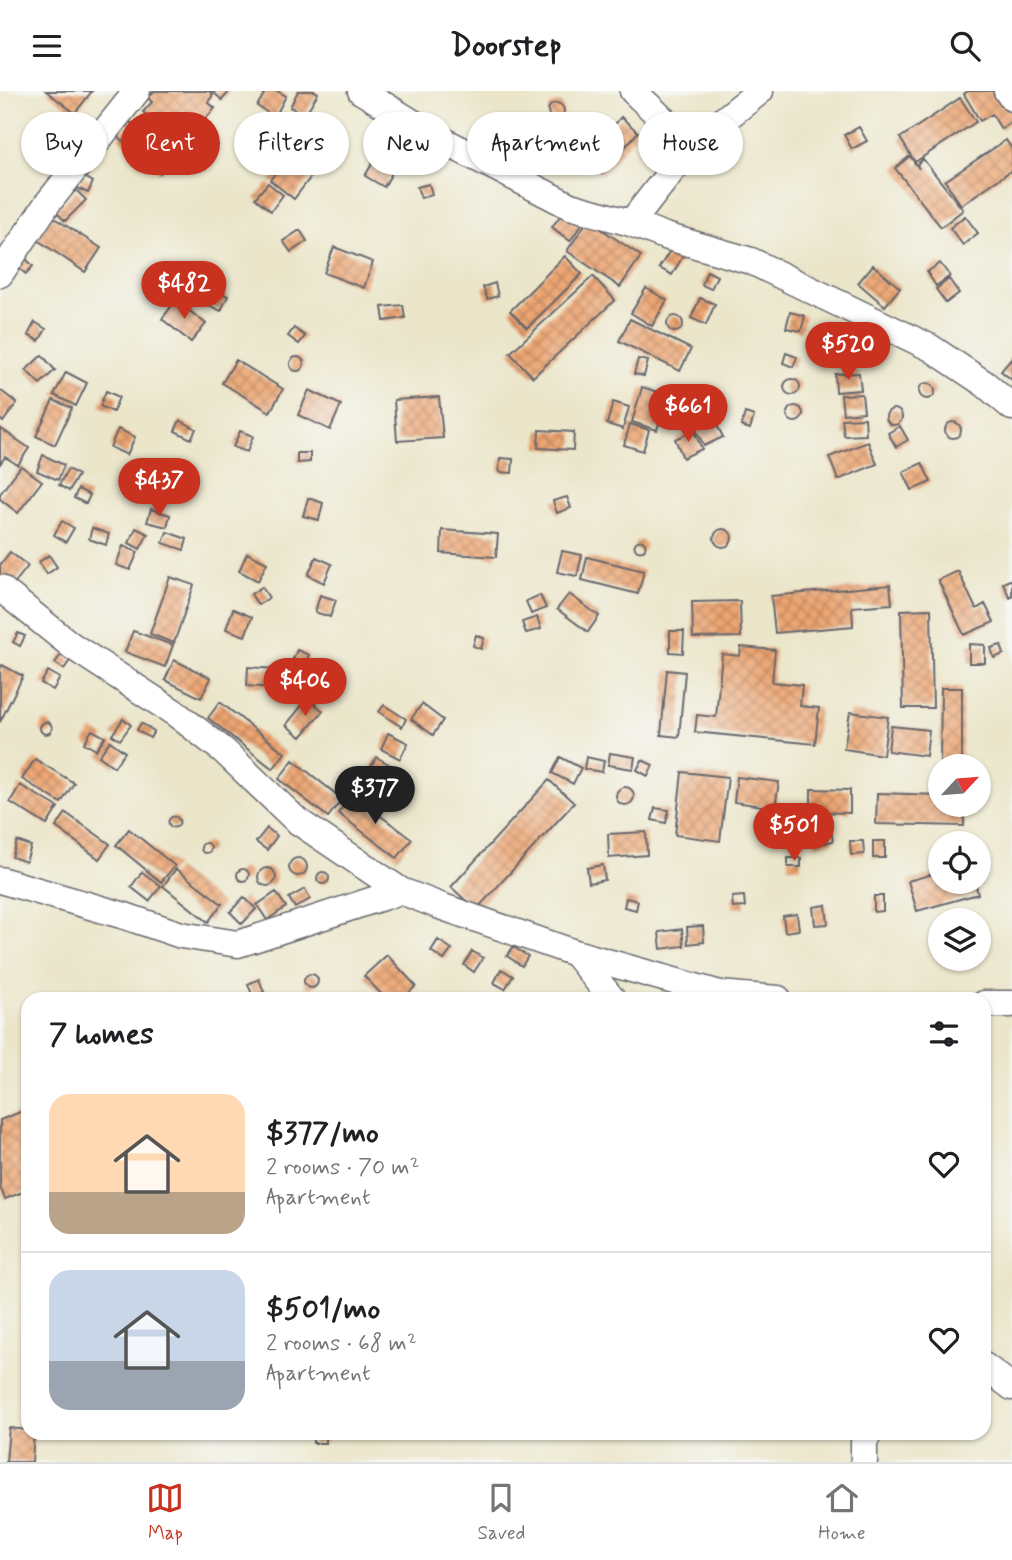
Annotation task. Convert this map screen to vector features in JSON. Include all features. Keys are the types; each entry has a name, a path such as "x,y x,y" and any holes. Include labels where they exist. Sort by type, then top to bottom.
{"street":[{"path":"0,274 47,204 137,91"},
{"path":"361,91 436,137 570,206 751,261 930,348 985,384 1012,407"},
{"path":"633,91 655,112"},
{"path":"734,112 760,91"},
{"path":"1007,91 1012,98"},
{"path":"631,223 668,175"},
{"path":"0,588 72,646 175,713 224,751 296,820 401,891 575,953 713,992"},
{"path":"0,880 181,935 238,944 401,891"},
{"path":"575,953 606,992"},
{"path":"991,1004 1012,1004"},
{"path":"991,1371 1012,1387"},
{"path":"864,1462 865,1440"}],"building":[{"path":"46,91 92,91 74,112"},
{"path":"154,91 209,91 213,95 208,102 215,108 212,112 143,112 152,102 148,98"},
{"path":"212,91 230,91 222,100"},
{"path":"266,91 277,91 286,96 278,112 267,112 257,106"},
{"path":"298,91 318,93 307,112 299,112 290,107"},
{"path":"968,91 1002,91 1012,108 1012,122 1001,129 992,114 980,121 964,94"},
{"path":"960,98 976,122 915,162 900,138"},
{"path":"556,103 564,112 548,111 550,105"},
{"path":"624,120 638,132 624,148"},
{"path":"859,127 867,141 852,149 844,135"},
{"path":"1006,140 1012,149 1012,170 961,205 945,181"},
{"path":"910,156 919,169 917,165 923,159 963,210 941,227 895,168"},
{"path":"274,175 312,175 294,199 270,180"},
{"path":"366,175 391,175 384,187"},
{"path":"83,176 93,182 88,193 77,188"},
{"path":"268,183 283,195 271,211 255,198"},
{"path":"429,184 432,194 421,198 417,187"},
{"path":"76,190 86,200 65,221 55,211"},
{"path":"566,208 584,221 570,241 552,227"},
{"path":"51,216 101,248 85,272 36,239"},
{"path":"965,216 978,233 963,245 950,228"},
{"path":"588,220 641,256 620,287 567,251"},
{"path":"300,230 307,241 291,252 283,241"},
{"path":"334,247 373,262 364,288 324,273"},
{"path":"671,249 683,256 672,275 659,268"},
{"path":"565,256 582,274 527,328 510,311"},
{"path":"24,257 33,266 26,274 16,266"},
{"path":"940,263 950,276 936,286 927,272"},
{"path":"873,265 900,288 885,306 858,283"},
{"path":"707,271 717,276 711,289 702,285"},
{"path":"593,276 615,300 533,377 510,353"},
{"path":"949,279 959,293 946,303 936,289"},
{"path":"495,283 498,296 487,299 483,287"},
{"path":"646,288 667,300 652,326 631,313"},
{"path":"215,290 228,296 221,311 208,305"},
{"path":"700,298 715,304 706,325 691,318"},
{"path":"176,300 206,324 191,342 162,319"},
{"path":"403,305 405,318 384,321 382,307"},
{"path":"790,312 805,316 801,331 786,328"},
{"path":"672,316 678,316 683,324 681,330 672,332 667,327 667,321"},
{"path":"630,319 691,349 680,371 619,341"},
{"path":"35,322 46,329 39,341 28,335"},
{"path":"294,328 305,336 299,344 288,336"},
{"path":"835,337 859,343 855,359 831,353"},
{"path":"786,353 797,357 793,367 783,363"},
{"path":"42,355 55,370 40,384 26,370"},
{"path":"294,357 300,357 304,364 300,371 294,371 290,367 290,361"},
{"path":"1012,358 1012,380 1001,371"},
{"path":"638,359 648,361 644,376 634,374"},
{"path":"236,360 283,389 270,412 222,383"},
{"path":"66,372 87,383 76,406 54,395"},
{"path":"859,373 861,390 836,392 835,374"},
{"path":"792,379 798,381 798,393 792,395 786,393 784,387 786,381"},
{"path":"927,383 933,385 933,397 927,399 921,397 919,391 921,385"},
{"path":"642,387 667,395 657,430 632,422"},
{"path":"0,390 17,403 3,422 0,419"},
{"path":"309,390 341,405 330,430 298,415"},
{"path":"106,391 119,397 113,412 100,406"},
{"path":"862,394 864,412 843,414 841,395"},
{"path":"439,397 443,438 397,441 394,400"},
{"path":"53,400 72,408 55,445 36,436"},
{"path":"613,402 629,407 623,429 607,424"},
{"path":"795,406 801,408 801,420 795,422 789,420 787,414 789,408"},
{"path":"894,409 900,411 900,423 894,425 888,423 886,417 888,411"},
{"path":"745,413 754,416 750,429 741,426"},
{"path":"865,418 866,435 844,436 842,419"},
{"path":"714,419 723,437 704,446 695,428"},
{"path":"180,420 196,429 191,439 175,431"},
{"path":"950,422 956,422 961,430 959,436 950,438 945,433 945,427"},
{"path":"630,424 649,430 643,451 624,445"},
{"path":"900,426 908,440 896,447 888,433"},
{"path":"0,428 29,448 18,465 5,457 0,464"},
{"path":"118,429 135,437 127,455 110,447"},
{"path":"539,430 574,432 573,450 538,448"},
{"path":"240,431 253,436 247,452 233,447"},
{"path":"694,431 702,449 683,458 675,439"},
{"path":"868,442 877,464 838,480 829,457"},
{"path":"297,453 310,453 310,462 297,463"},
{"path":"43,455 64,465 58,480 37,471"},
{"path":"500,458 513,459 512,473 499,472"},
{"path":"922,463 931,482 912,490 903,472"},
{"path":"21,466 42,481 18,513 0,499 0,494"},
{"path":"68,469 78,475 69,491 59,485"},
{"path":"78,489 90,495 86,504 74,498"},
{"path":"567,497 571,508 557,513 553,501"},
{"path":"308,498 323,503 319,520 303,516"},
{"path":"151,509 170,515 167,527 147,522"},
{"path":"62,521 74,528 66,542 54,535"},
{"path":"92,528 109,534 106,545 89,539"},
{"path":"136,528 148,534 140,549 129,543"},
{"path":"723,529 729,532 732,538 729,544 723,547 717,544 714,538 717,532"},
{"path":"442,530 498,534 496,557 441,553"},
{"path":"167,532 187,539 184,550 163,543"},
{"path":"640,540 646,546 640,552 634,546"},
{"path":"123,546 138,552 130,570 116,565"},
{"path":"562,551 582,555 577,576 557,572"},
{"path":"10,552 28,566 13,585 0,575 0,565"},
{"path":"247,553 267,563 258,581 239,571"},
{"path":"49,555 57,567 47,574 39,562"},
{"path":"316,557 332,564 324,583 308,575"},
{"path":"587,557 644,571 638,594 582,580"},
{"path":"958,571 976,609 985,604 994,622 964,635 938,580"},
{"path":"170,577 194,585 174,643 150,634"},
{"path":"1012,579 1012,597 1010,598 1003,583"},
{"path":"890,585 892,604 852,607 853,626 775,633 771,596"},
{"path":"262,587 269,598 258,605 251,594"},
{"path":"569,594 599,616 588,632 557,609"},
{"path":"320,595 336,600 330,617 315,612"},
{"path":"540,595 546,608 531,614 526,601"},
{"path":"740,601 741,637 693,638 692,602"},
{"path":"233,609 252,617 245,636 226,629"},
{"path":"931,609 933,708 903,708 901,610"},
{"path":"537,617 541,629 526,633 522,622"},
{"path":"133,631 173,645 165,667 125,652"},
{"path":"670,631 684,631 683,653 670,652"},
{"path":"18,633 25,636 20,646 13,642"},
{"path":"476,635 484,638 481,649 473,646"},
{"path":"969,644 985,645 985,663 969,663"},
{"path":"1001,645 1004,654 994,658 991,648"},
{"path":"741,647 775,650 772,682 802,685 800,706 819,708 815,744 695,732 697,715 716,717 722,654 740,656"},
{"path":"297,650 309,655 305,664 293,659"},
{"path":"62,653 71,659 64,669 55,663"},
{"path":"174,660 211,678 201,698 165,680"},
{"path":"2,665 23,676 0,722 0,669"},
{"path":"248,667 301,671 300,690 247,686"},
{"path":"667,670 685,672 679,737 661,735"},
{"path":"48,671 60,678 53,690 41,683"},
{"path":"319,678 335,684 330,697 314,691"},
{"path":"941,688 962,688 962,754 940,754"},
{"path":"308,698 323,711 301,737 286,725"},
{"path":"220,702 285,753 273,769 208,718"},
{"path":"422,704 443,720 433,735 411,719"},
{"path":"384,705 406,719 402,727 379,712"},
{"path":"850,712 888,717 883,755 844,749"},
{"path":"123,719 131,725 120,740 112,735"},
{"path":"46,722 52,728 46,734 40,728"},
{"path":"141,723 154,731 150,738 137,730"},
{"path":"891,726 929,730 926,756 888,751"},
{"path":"92,730 105,737 96,750 84,743"},
{"path":"388,733 408,743 400,759 381,749"},
{"path":"110,741 125,752 114,767 99,756"},
{"path":"610,753 635,757 633,769 608,765"},
{"path":"376,757 394,767 383,788 365,778"},
{"path":"560,757 581,768 573,784 552,773"},
{"path":"586,757 604,761 602,772 584,769"},
{"path":"35,759 74,783 61,803 22,779"},
{"path":"293,760 342,799 328,817 279,779"},
{"path":"642,760 653,765 648,776 637,770"},
{"path":"682,772 728,777 720,841 675,835"},
{"path":"737,777 779,782 775,808 734,802"},
{"path":"549,780 574,803 476,910 451,887"},
{"path":"20,785 58,807 47,825 10,802"},
{"path":"625,787 631,790 634,796 631,802 625,805 619,802 616,796 619,790"},
{"path":"811,789 850,790 850,813 811,812"},
{"path":"877,793 928,795 928,817 964,817 964,826 876,824"},
{"path":"352,795 412,839 397,858 338,813"},
{"path":"655,808 669,810 666,823 652,820"},
{"path":"66,813 110,844 99,859 56,827"},
{"path":"174,816 180,822 174,828 168,822"},
{"path":"829,820 833,841 816,845 811,824"},
{"path":"267,828 277,836 267,850 256,842"},
{"path":"129,829 175,866 161,882 116,845"},
{"path":"646,832 647,855 609,858 608,834"},
{"path":"17,841 31,846 26,862 12,857"},
{"path":"850,841 863,841 864,854 851,855"},
{"path":"873,841 885,841 885,858 873,858"},
{"path":"206,843 210,844 210,852 206,853 202,852 201,848 202,844"},
{"path":"298,858 304,861 307,867 304,873 298,876 292,873 289,867 292,861"},
{"path":"788,858 801,858 801,867 788,867"},
{"path":"603,865 605,880 589,883 587,868"},
{"path":"267,868 273,871 276,877 273,883 267,886 261,883 258,877 261,871"},
{"path":"176,869 222,904 208,922 163,886"},
{"path":"243,869 249,875 243,881 237,875"},
{"path":"142,872 161,886 149,901 131,887"},
{"path":"323,872 329,878 323,884 317,878"},
{"path":"928,875 928,894 978,894 917,911 908,881"},
{"path":"305,889 310,899 295,908 289,898"},
{"path":"276,892 286,907 267,920 257,905"},
{"path":"744,896 745,907 733,908 732,897"},
{"path":"874,896 883,896 883,911 874,912"},
{"path":"244,897 256,909 242,924 230,912"},
{"path":"626,898 638,901 636,910 624,907"},
{"path":"826,905 828,924 815,925 813,907"},
{"path":"797,914 799,930 785,932 783,916"},
{"path":"703,926 704,942 688,944 687,927"},
{"path":"682,929 684,946 661,949 659,932"},
{"path":"438,940 452,949 444,960 431,951"},
{"path":"513,947 528,956 522,966 507,956"},
{"path":"472,951 483,958 474,972 464,965"},
{"path":"387,955 416,986 410,992 379,992 364,976"},
{"path":"501,969 513,976 505,989 494,983"},
{"path":"311,974 316,976 316,986 311,988 306,986 304,981 306,976"},
{"path":"259,979 264,992 251,992 248,984"},
{"path":"21,1112 21,1193 5,1199 0,1187 0,1120"},
{"path":"9,1428 21,1429 21,1440 34,1440 32,1462 6,1462"},
{"path":"313,1440 326,1440 326,1443 313,1443"}]}
